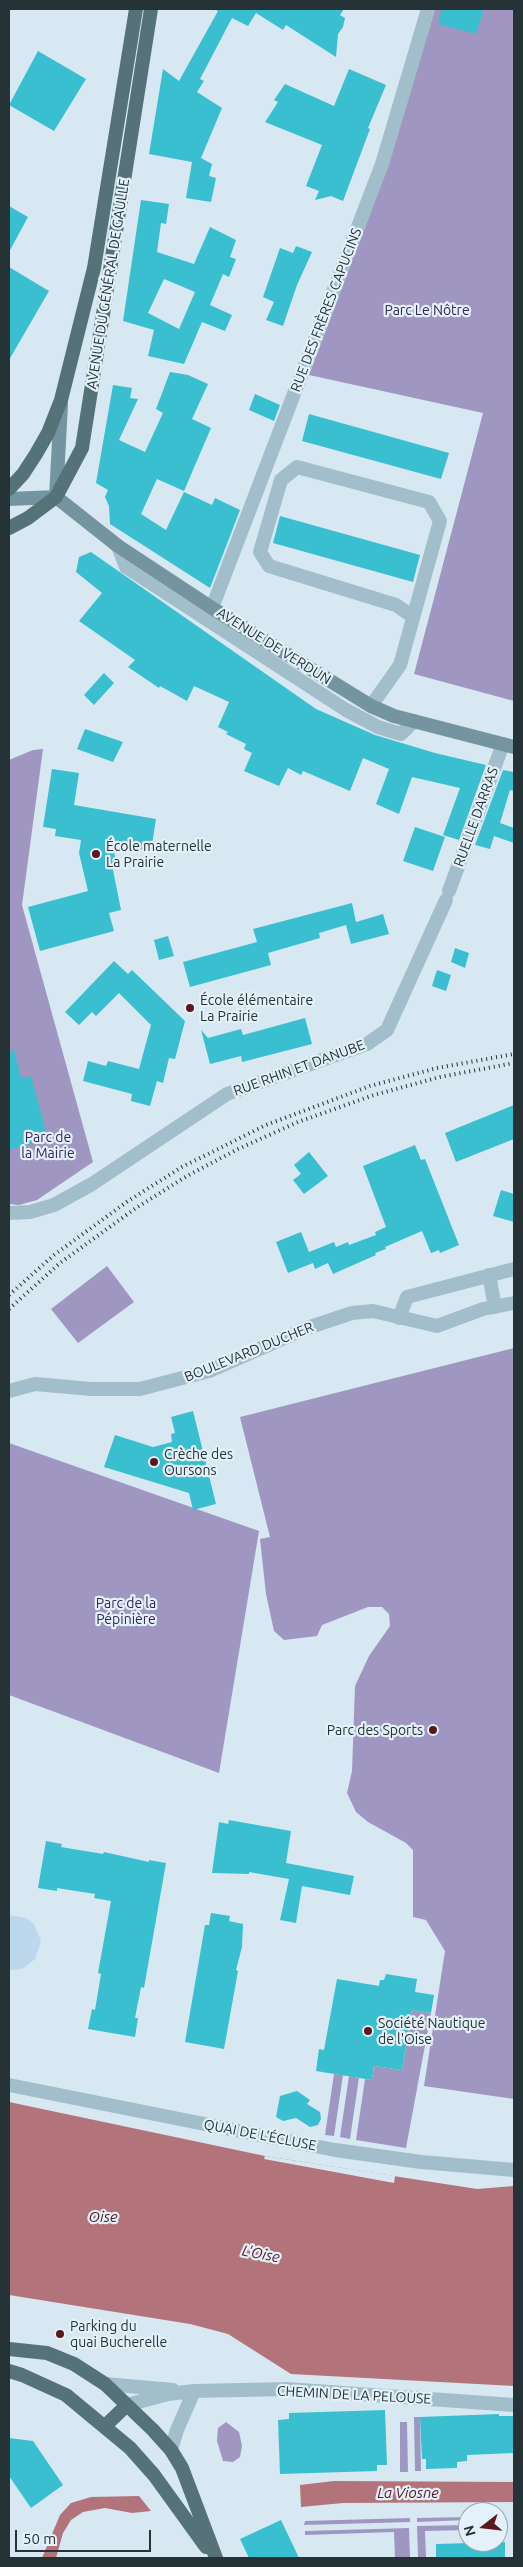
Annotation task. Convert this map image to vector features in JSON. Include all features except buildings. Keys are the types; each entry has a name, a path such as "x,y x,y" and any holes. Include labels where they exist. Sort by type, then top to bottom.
{"main road":[{"name":"AVENUE DU GÉNÉRAL DE GAULLE","path":"9,489 23,474 36,454 48,433 61,400 94,268 136,9"},
{"name":"AVENUE DU GÉNÉRAL DE GAULLE","path":"9,528 28,518 56,497 75,465 87,424 151,9"},
{"path":"9,499 56,497 61,400"},
{"name":"AVENUE DE VERDUN","path":"56,497 118,546 212,608 371,706 414,721 508,745"},
{"path":"9,2349 47,2353 74,2364 104,2384 127,2405 171,2450 182,2468 214,2558"},
{"path":"9,2371 66,2395 130,2448 154,2475 214,2558"},
{"path":"105,2426 127,2405"}],"street":[{"name":"RUE DES FRÈRES CAPUCINS","path":"212,608 382,164 428,9"},
{"path":"371,706 400,665 412,616 440,521 429,502 297,467 281,480 260,552 269,566 396,605 412,616"},
{"path":"118,546 126,567 346,710 378,727 401,734 414,721"},
{"name":"RUELLE DARRAS","path":"447,896 508,745"},
{"name":"RUE RHIN ET DANUBE","path":"9,1212 30,1212 54,1205 92,1184 227,1094 367,1044 387,1030 447,896"},
{"path":"399,1318 407,1296 514,1269"},
{"path":"489,1275 495,1307"},
{"name":"BOULEVARD DUCHER","path":"9,1391 35,1384 52,1384 91,1389 140,1389 209,1371 307,1328 352,1312 373,1311 437,1326 495,1307 514,1303"},
{"name":"QUAI DE L'ÉCLUSE","path":"9,2085 335,2150 421,2162 514,2170"},
{"name":"CHEMIN DE LA PELOUSE","path":"104,2384 194,2391"},
{"name":"CHEMIN DE LA PELOUSE","path":"127,2405 168,2394 194,2391 287,2389 514,2405"},
{"path":"171,2450 177,2430 194,2391"}],"green space":[{"name":"Parc Le Nôtre","path":"435,9 514,9 514,701 414,674 483,413 309,375 389,163"},
{"name":"Parc de la Mairie","path":"43,749 22,905 93,1162 37,1200 19,1205 9,1204 9,760 33,750"},
{"path":"107,1266 134,1302 78,1343 51,1309"},
{"name":"Parc des Sports","path":"514,1348 514,2099 424,2086 445,1951 426,1920 413,1917 413,1850 406,1843 368,1822 356,1812 347,1793 352,1771 355,1686 369,1656 390,1626 389,1614 382,1607 368,1607 322,1625 317,1636 284,1640 274,1631 266,1594 260,1539 270,1537 240,1417"},
{"name":"Parc de la Pépinière","path":"9,1443 259,1531 219,1773 9,1695"},
{"path":"412,2010 431,2013 406,2148 356,2140 365,2079 372,2080 374,2066 402,2070"},
{"path":"334,2074 343,2075 334,2136 325,2135"},
{"path":"349,2076 359,2078 350,2139 340,2137"},
{"path":"414,2417 420,2417 421,2471 415,2471"},
{"path":"226,2422 239,2432 242,2446 240,2457 233,2462 223,2461 217,2441 218,2428"},
{"path":"400,2422 407,2422 408,2472 400,2472"},
{"path":"458,2517 458,2520 417,2522 417,2518"},
{"path":"410,2518 410,2522 304,2525 305,2521"},
{"path":"458,2525 458,2530 425,2531 426,2558 418,2558 417,2526"},
{"path":"409,2528 410,2558 395,2558 394,2532 305,2535 305,2531"}],"shaded area":[{"path":"9,1915 26,1918 34,1924 41,1941 35,1959 24,1968 15,1970 9,1970"}],"water":[{"path":"9,2102 265,2156 477,2189 514,2186 514,2386 291,2374 228,2334 190,2324 9,2295"},
{"name":"La Viosne","path":"334,2481 514,2482 514,2502 343,2503 301,2507 300,2485"},
{"path":"139,2496 151,2511 132,2513 105,2508 83,2512 71,2520 63,2533 56,2558 42,2558 60,2515 71,2503 91,2497"}],"pier":[{"path":"265,2156 395,2176 394,2183 264,2159"}],"railway":[{"path":"9,1295 54,1255 128,1201 182,1167 266,1125 370,1086 437,1068 514,1054"},
{"path":"9,1309 60,1263 136,1208 187,1176 238,1149 298,1122 374,1095 440,1077 514,1063"}],"place":[{"name":"École maternelle La Prairie","path":"96,854"},
{"name":"École élémentaire La Prairie","path":"190,1008"},
{"name":"Crèche des Oursons","path":"154,1462"},
{"name":"Parc des Sports","path":"433,1730"},
{"name":"Société Nautique de l'Oise","path":"368,2031"},
{"name":"Parking du quai Bucherelle","path":"60,2334"}],"water label":[{"name":"Oise","path":"103,2217"},
{"name":"L'Oise","path":"261,2254"}]}
